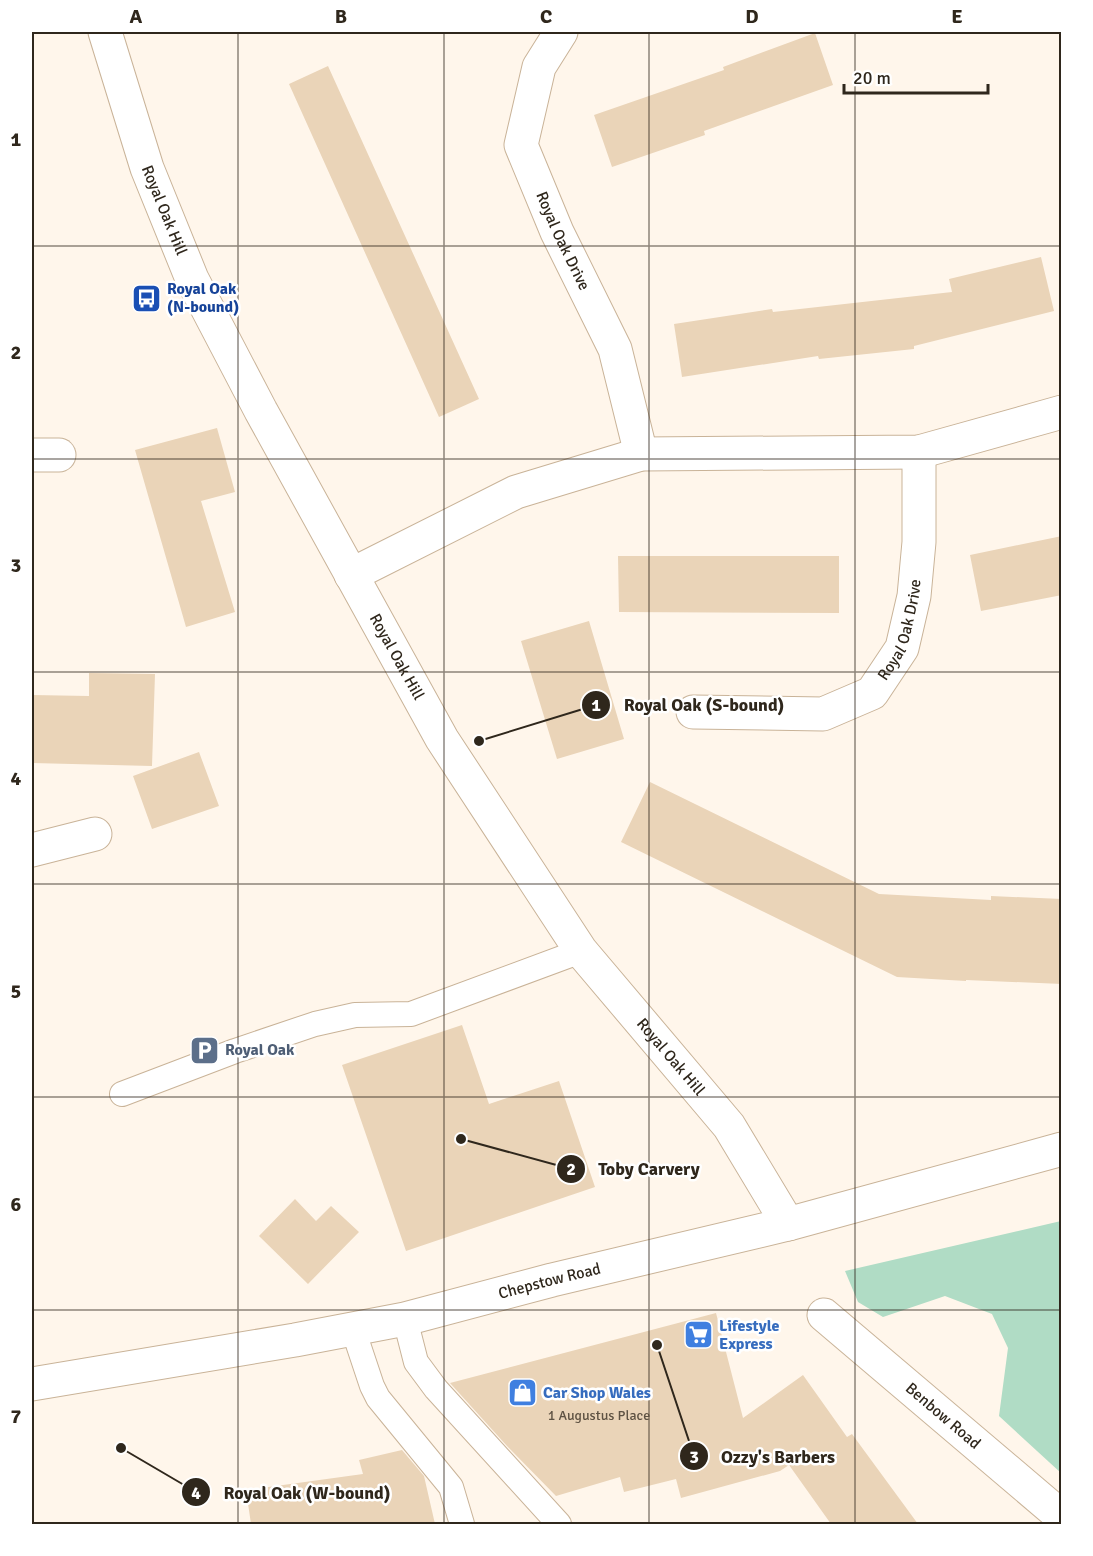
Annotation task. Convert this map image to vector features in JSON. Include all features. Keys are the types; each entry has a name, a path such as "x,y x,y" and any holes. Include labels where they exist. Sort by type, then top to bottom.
{"main road":[{"name":"Royal Oak Hill","path":"105,32 147,168 192,279 261,411 442,740 581,951 729,1126 788,1224"},
{"name":"Royal Oak Drive","path":"561,32 539,68 521,145 556,232 615,349 641,453"},
{"path":"351,574 516,492 641,453 919,452 1062,412"},
{"name":"Royal Oak Drive","path":"693,712 823,714 872,693 902,648 914,596 919,542 919,452"},
{"path":"32,850 95,834"},
{"name":"Chepstow Road","path":"32,1384 295,1340 405,1319 552,1280 788,1224 1062,1149"},
{"name":"Benbow Road","path":"824,1315 1062,1517"}],"lane":[{"path":"122,1094 315,1024 355,1015 411,1014 581,951"},
{"path":"405,1319 416,1362 436,1389 560,1524"},
{"path":"353,1329 378,1398 451,1487 462,1524"}],"green space":[{"path":"1062,1221 1061,1473 999,1416 1008,1348 992,1314 945,1296 883,1317 858,1302 845,1271"}],"building":[{"path":"815,33 833,85 704,131 705,135 612,167 594,115 724,70 723,67"},
{"path":"328,66 479,399 439,417 289,84"},
{"path":"1041,257 1054,311 914,346 914,349 819,359 818,356 682,377 674,324 772,309 773,312 952,292 949,279"},
{"path":"217,428 235,492 201,501 235,612 186,627 135,450"},
{"path":"1062,536 1062,595 981,611 970,555"},
{"path":"618,556 839,556 839,613 619,612"},
{"path":"589,621 624,739 557,759 521,641"},
{"path":"89,673 155,674 152,766 32,763 32,695 89,696"},
{"path":"199,752 219,806 152,829 133,776"},
{"path":"650,782 879,894 991,900 991,896 1062,899 1062,984 897,977 621,842"},
{"path":"462,1025 489,1104 559,1081 595,1187 406,1251 342,1065"},
{"path":"295,1199 316,1221 331,1206 359,1232 308,1284 259,1236"},
{"path":"716,1313 743,1418 803,1375 847,1437 852,1434 918,1524 831,1524 789,1465 780,1471 681,1498 676,1479 624,1492 620,1477 556,1496 450,1383"},
{"path":"402,1450 424,1476 435,1524 251,1524 246,1490 363,1474 359,1460"}],"place":[{"name":"Royal Oak (N-bound)","path":"146,298"},
{"name":"Royal Oak (S-bound)","path":"479,741"},
{"name":"Royal Oak","path":"204,1050"},
{"name":"Toby Carvery","path":"461,1139"},
{"name":"Lifestyle Express","path":"698,1335"},
{"name":"Ozzy's Barbers","path":"657,1345"},
{"name":"Car Shop Wales","path":"522,1393"},
{"name":"Royal Oak (W-bound)","path":"121,1448"}]}
